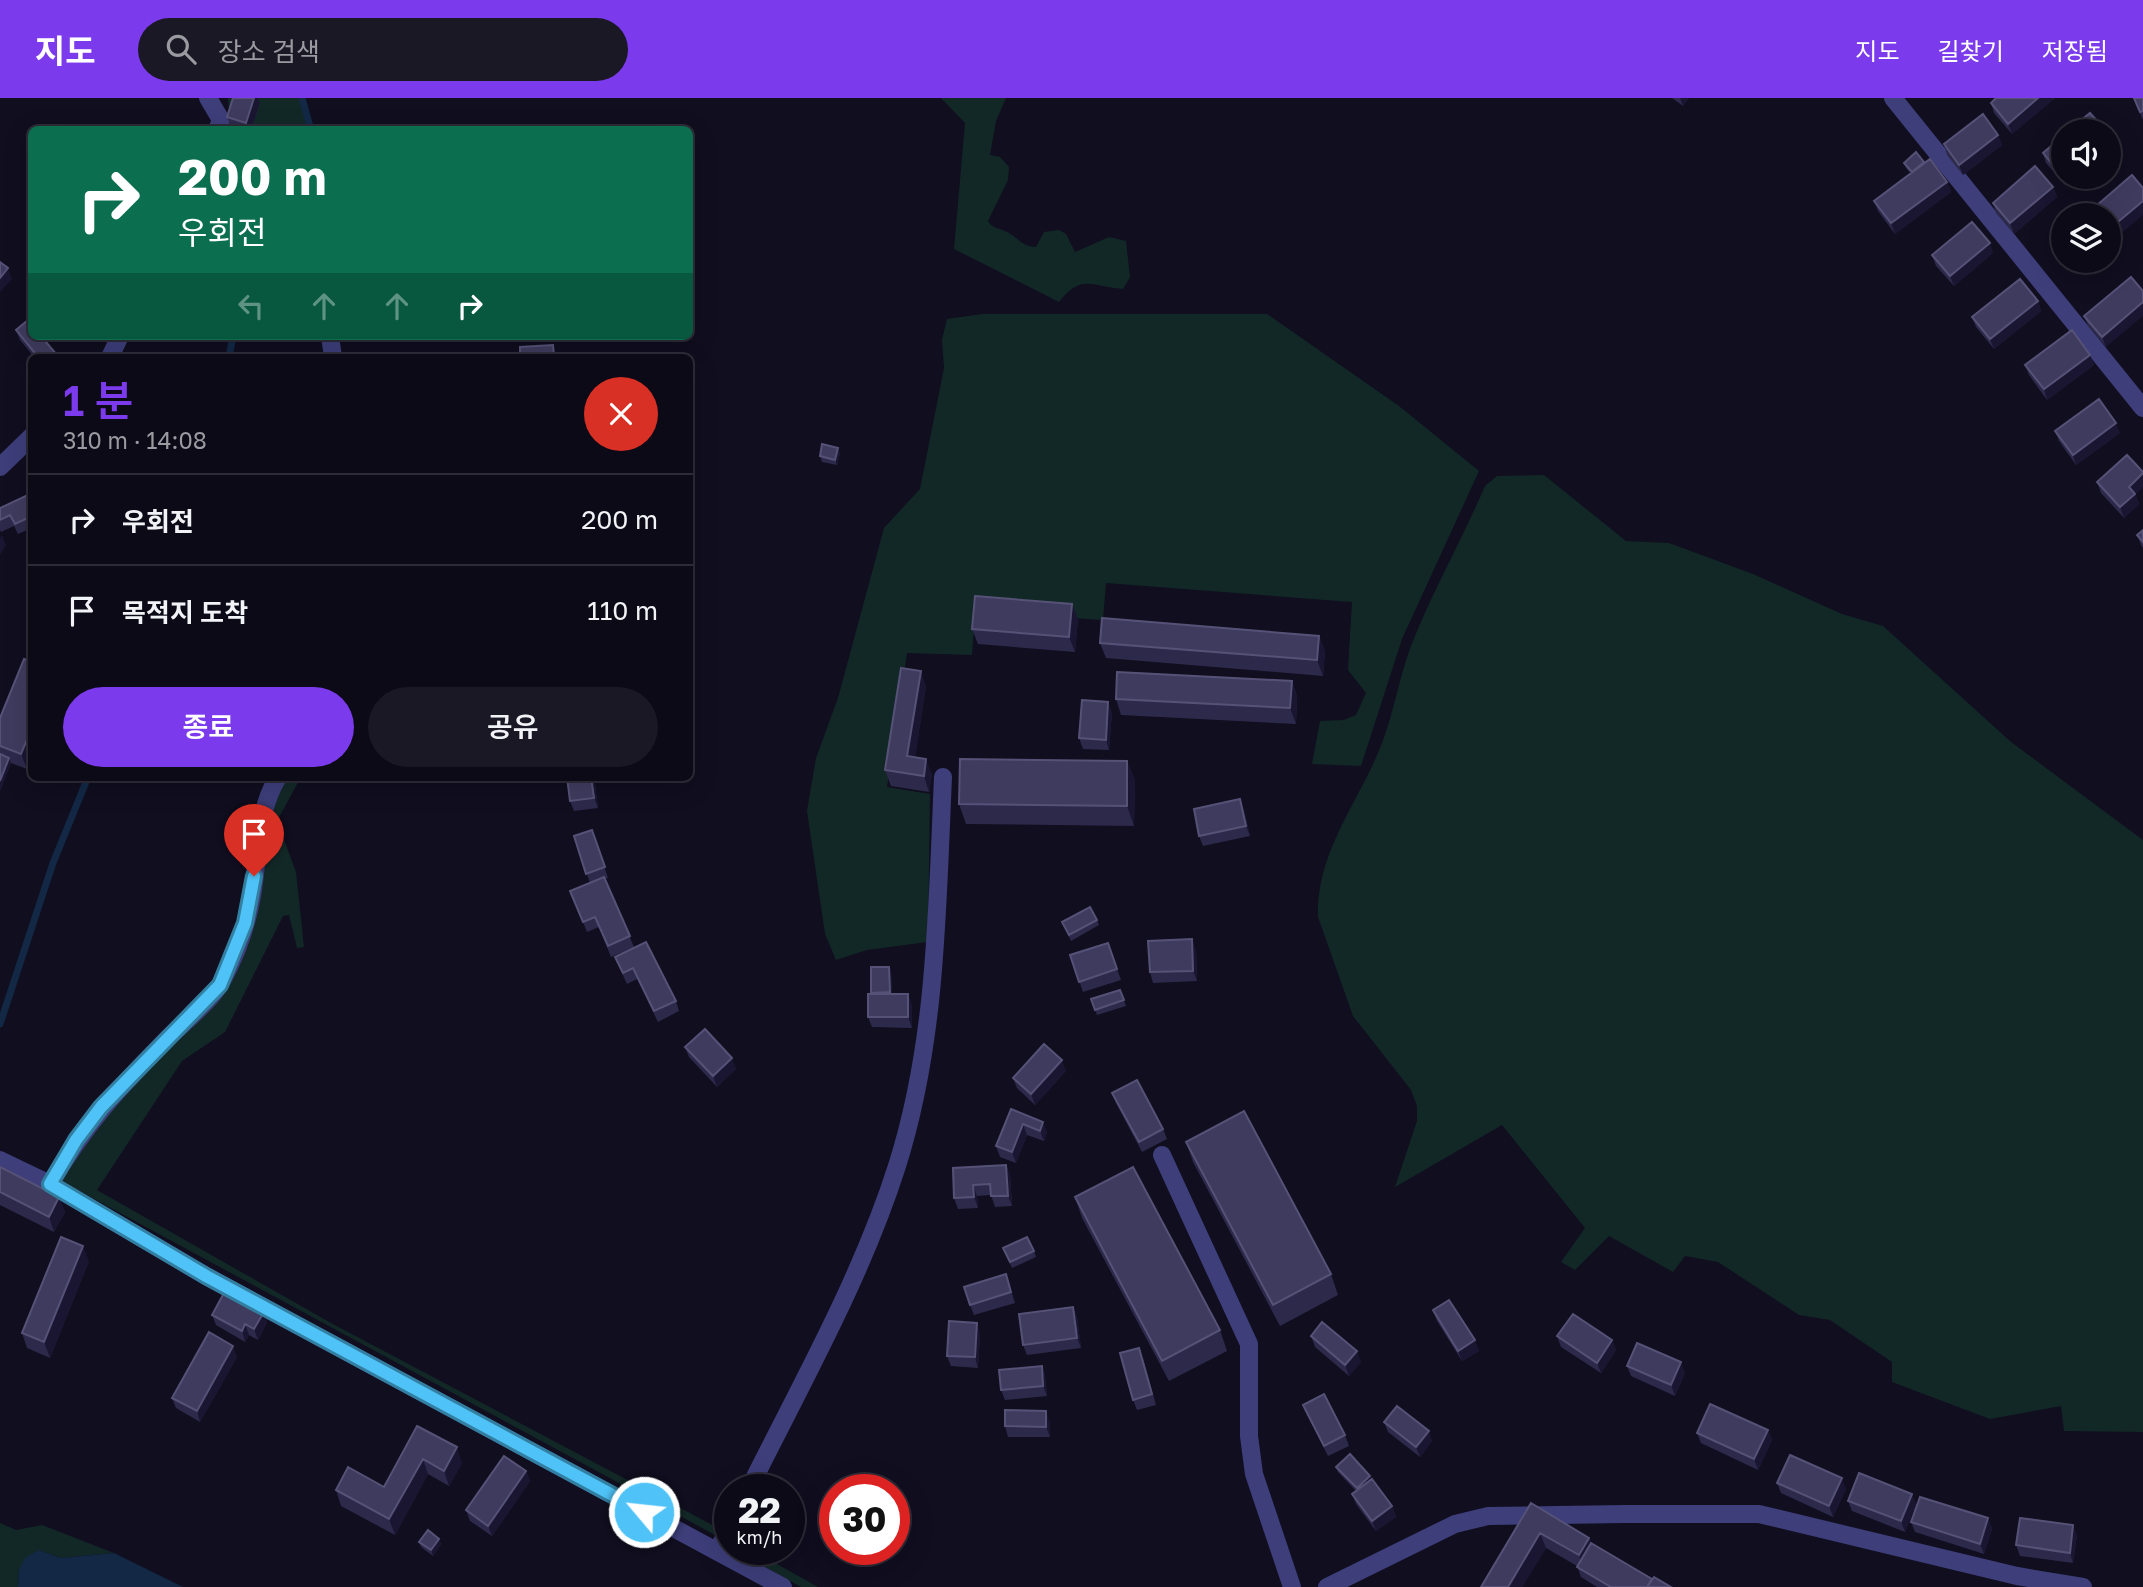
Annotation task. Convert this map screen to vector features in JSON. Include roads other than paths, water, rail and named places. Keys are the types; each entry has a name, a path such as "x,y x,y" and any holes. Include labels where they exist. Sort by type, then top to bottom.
{"street":[{"path":"208,98 219,125"},
{"path":"219,125 224,98"},
{"path":"1893,98 2143,408"},
{"path":"0,467 28,440"},
{"path":"755,1474 874,1234 905,1139 931,1006 943,777"},
{"path":"50,1184 76,1140 101,1107 220,985 245,923 252,895 261,820 276,781"},
{"path":"1162,1155 1249,1344 1249,1436 1254,1474 1292,1587"},
{"path":"0,1160 50,1184 206,1276 714,1550"},
{"path":"1327,1587 1455,1524 1488,1516 1624,1514 1759,1514 2017,1576 2083,1587"},
{"path":"742,1565 783,1587"}],"water":[{"path":"39,1550 61,1558 114,1553 183,1587 18,1587 19,1570 25,1558"}],"waterway":[{"path":"302,98 310,126"},
{"path":"230,354 232,340"},
{"path":"0,1024 53,863 86,781"}]}
